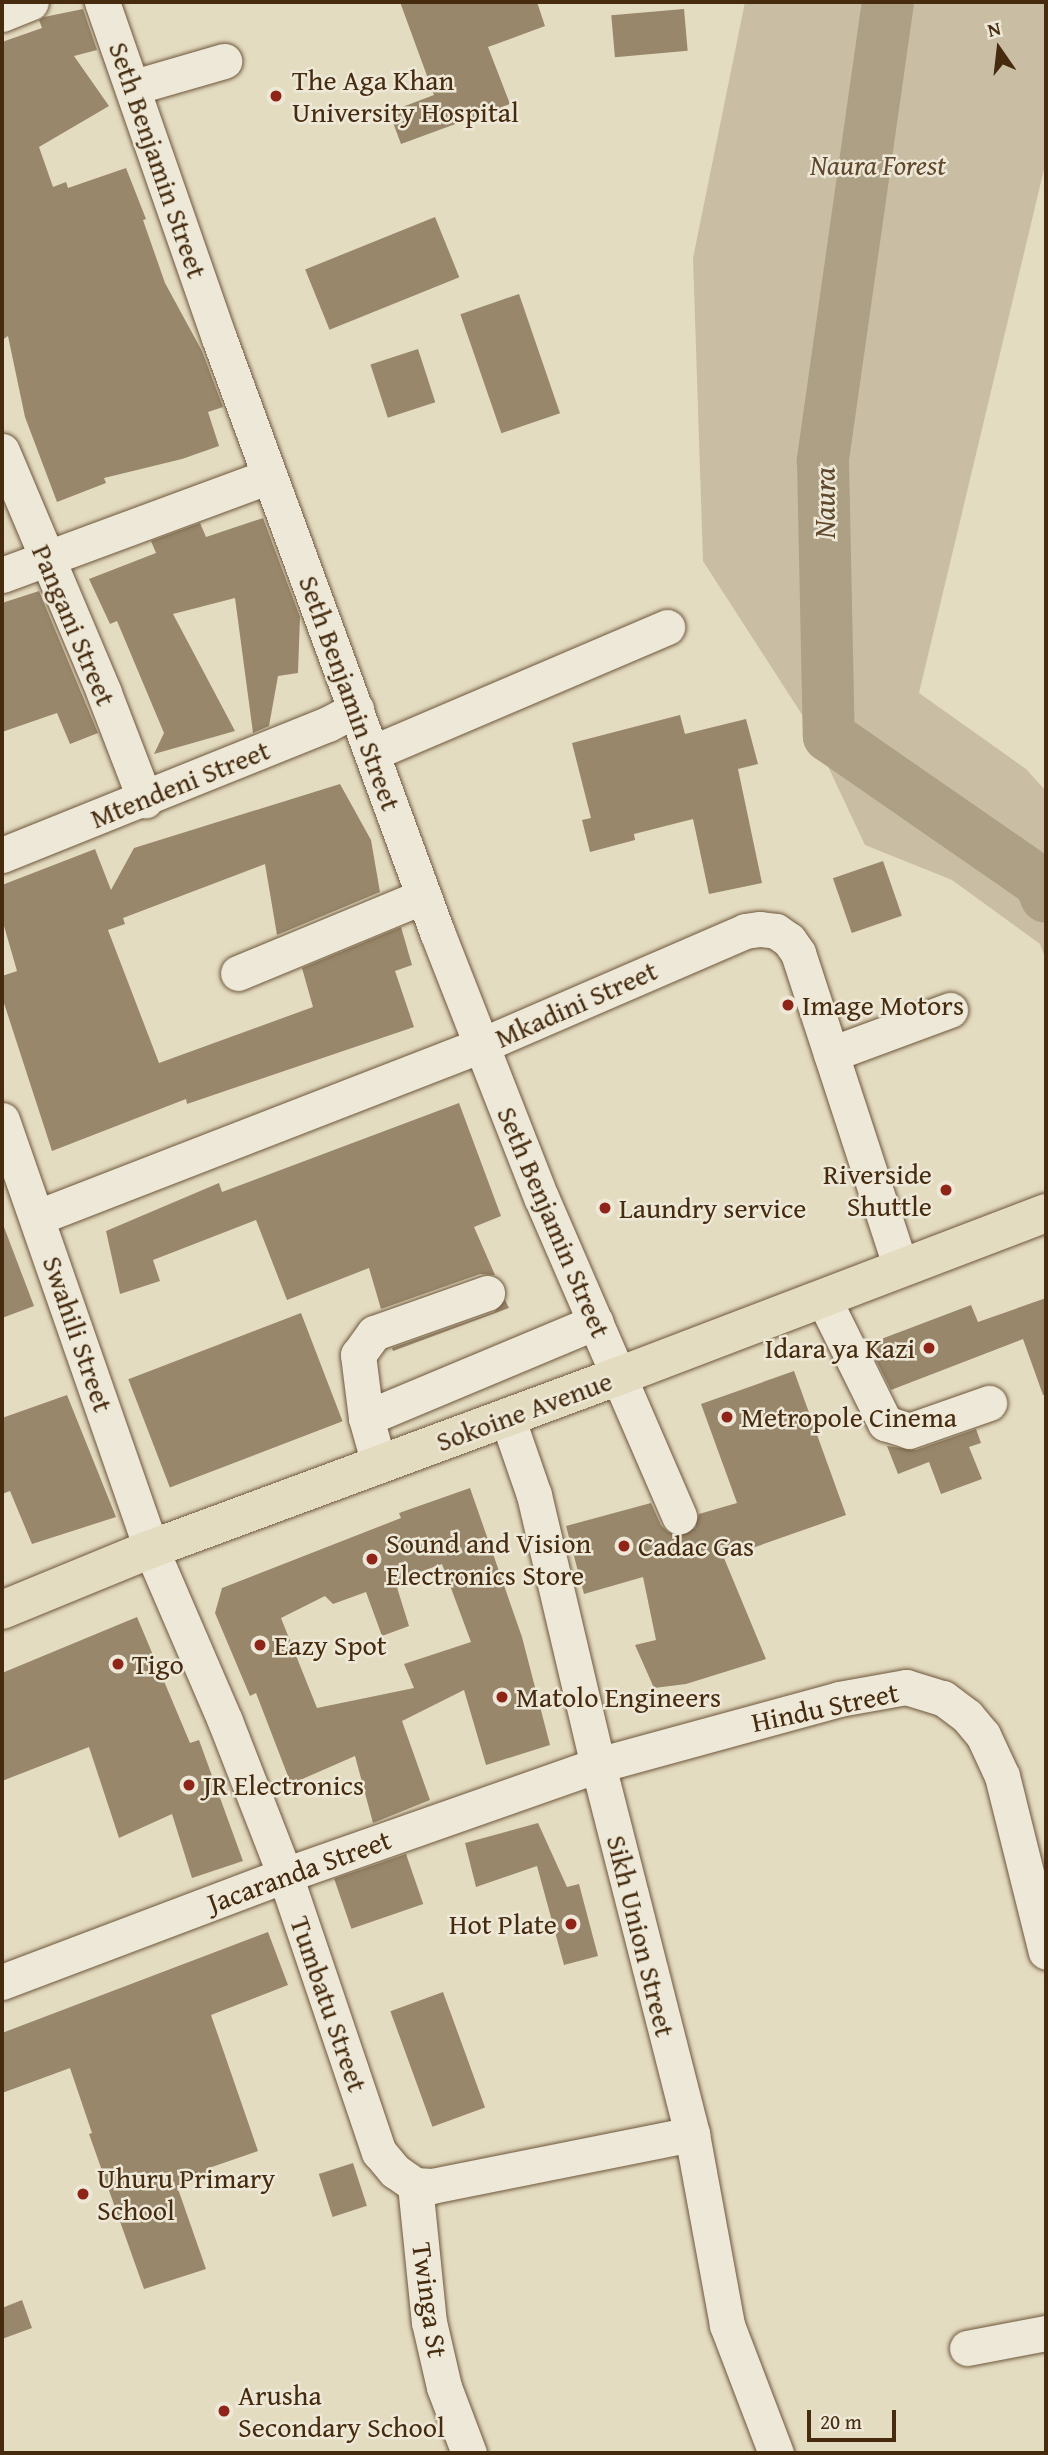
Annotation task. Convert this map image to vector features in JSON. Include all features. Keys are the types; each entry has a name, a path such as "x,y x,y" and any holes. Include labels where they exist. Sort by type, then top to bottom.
{"main road":[{"name":"Sokoine Avenue","path":"2,1610 151,1549 619,1376 1046,1213"}],"street":[{"path":"2,14 31,2"},
{"name":"Seth Benjamin Street","path":"102,2 269,475 424,896 541,1197 679,1516"},
{"path":"134,87 223,61"},
{"name":"Pangani Street","path":"2,451 145,800"},
{"path":"2,575 269,475"},
{"path":"372,753 667,627"},
{"name":"Mtendeni Street","path":"2,855 145,800 328,724 356,709"},
{"path":"238,974 424,896"},
{"name":"Mkadini Street","path":"38,1217 482,1045 745,931 760,929 776,931 789,940 798,953 901,1268"},
{"path":"831,1054 950,1010"},
{"name":"Swahili Street","path":"2,1120 38,1217 151,1549"},
{"path":"379,1464 366,1418 358,1355 374,1333 487,1293"},
{"path":"823,1298 885,1423 909,1431 989,1403"},
{"path":"366,1418 596,1322"},
{"name":"Sikh Union Street","path":"507,1417 534,1495 598,1765 692,2134 727,2325 776,2453"},
{"name":"Tumbatu Street","path":"151,1549 225,1721 285,1875 379,2152 395,2171 415,2185"},
{"name":"Hindu Street","path":"598,1765 839,1699 906,1687 943,1698 967,1716 983,1735 1002,1776 1046,1952"},
{"name":"Jacaranda Street","path":"2,1982 285,1875 598,1765"},
{"path":"415,2185 432,2186 692,2134"},
{"name":"Twinga St","path":"415,2185 429,2322 443,2387 469,2453"},
{"path":"967,2348 1046,2333"}],"green space":[{"name":"Naura Forest","path":"745,2 1046,2 1046,161 919,693 1026,769 1046,791 1046,960 1040,944 952,880 865,845 808,724 703,561 693,258"}],"building":[{"path":"400,2 537,2 545,26 488,47 510,104 401,144 389,112 434,95"},
{"path":"83,9 97,50 74,56 109,106 39,147 53,187 66,182 68,188 126,168 146,219 143,220 165,283 202,351 223,407 208,412 219,446 182,459 104,478 106,483 57,502 25,417 8,336 2,340 2,42 42,28 39,20 44,17"},
{"path":"684,9 688,51 615,57 611,15"},
{"path":"435,217 459,277 330,330 305,269"},
{"path":"519,294 560,413 501,433 460,314"},
{"path":"418,349 435,402 388,418 370,364"},
{"path":"263,518 300,617 298,673 278,676 269,726 253,733 235,598 173,614 235,731 154,754 164,733 117,621 110,624 89,579 156,553 151,541 200,523 206,537"},
{"path":"39,591 98,733 70,744 57,713 2,732 2,603"},
{"path":"680,715 685,734 746,719 758,764 738,769 762,883 709,894 693,819 634,834 635,840 590,852 582,820 591,818 572,743"},
{"path":"340,784 371,840 380,892 277,935 265,864 123,918 125,924 108,930 159,1063 313,1007 302,968 401,927 412,965 395,971 414,1027 187,1104 186,1099 52,1151 2,997 2,976 17,971 2,919 2,885 95,849 111,890 134,848"},
{"path":"883,861 902,916 852,933 833,878"},
{"path":"459,1103 501,1216 474,1227 495,1275 480,1274 381,1309 369,1268 287,1300 256,1220 153,1260 160,1281 120,1294 106,1231 219,1183 222,1192"},
{"path":"4,1227 34,1306 2,1318 2,1228"},
{"name":"Idara ya Kazi","path":"1046,1298 1046,1395 1043,1395 1023,1339 891,1390 868,1344 971,1305 978,1322"},
{"path":"505,1300 509,1308 393,1351 392,1348 494,1312"},
{"path":"301,1313 343,1421 170,1488 128,1379"},
{"path":"794,1371 846,1515 724,1558 766,1659 686,1684 654,1688 635,1645 656,1640 643,1577 584,1594 566,1526 651,1503 661,1525 677,1536 695,1528 699,1514 737,1503 701,1404"},
{"path":"67,1395 116,1517 32,1544 10,1491 2,1494 2,1418"},
{"path":"976,1429 981,1443 969,1447 982,1479 941,1494 929,1462 898,1474 887,1446 916,1450"},
{"path":"470,1488 522,1637 550,1745 486,1765 464,1690 402,1721 430,1800 373,1823 355,1756 291,1784 256,1693 250,1696 215,1613 222,1588 401,1518 399,1513","holes":["442,1564 471,1642 404,1664 414,1688 317,1708 281,1618 325,1596 333,1604 366,1592 382,1636 409,1626 395,1581"]},
{"path":"137,1617 190,1743 199,1740 243,1861 192,1878 172,1814 119,1838 89,1747 2,1781 2,1673"},
{"path":"538,1823 567,1887 579,1884 598,1956 564,1965 537,1866 476,1887 465,1843"},
{"path":"406,1854 423,1904 351,1929 334,1879"},
{"path":"268,1932 288,1985 211,2015 258,2151 206,2169 208,2176 177,2186 206,2269 144,2289 89,2134 92,2133 70,2068 2,2093 2,2033"},
{"path":"443,1992 485,2108 432,2127 390,2011"},
{"path":"353,2163 367,2206 333,2217 319,2174"},
{"path":"22,2300 32,2328 2,2339 2,2308"}],"waterway":[{"name":"Naura","path":"888,2 823,461 829,736 1040,882 1046,897"}],"place":[{"name":"The Aga Khan University Hospital","path":"276,96"},
{"name":"Image Motors","path":"788,1005"},
{"name":"Riverside Shuttle","path":"946,1190"},
{"name":"Laundry service","path":"605,1208"},
{"name":"Idara ya Kazi","path":"929,1348"},
{"name":"Metropole Cinema","path":"727,1417"},
{"name":"Cadac Gas","path":"624,1546"},
{"name":"Sound and Vision Electronics Store","path":"372,1559"},
{"name":"Eazy Spot","path":"260,1645"},
{"name":"Tigo","path":"118,1664"},
{"name":"Matolo Engineers","path":"502,1697"},
{"name":"JR Electronics","path":"189,1785"},
{"name":"Hot Plate","path":"571,1924"},
{"name":"Uhuru Primary School","path":"83,2194"},
{"name":"Arusha Secondary School","path":"224,2411"}]}
